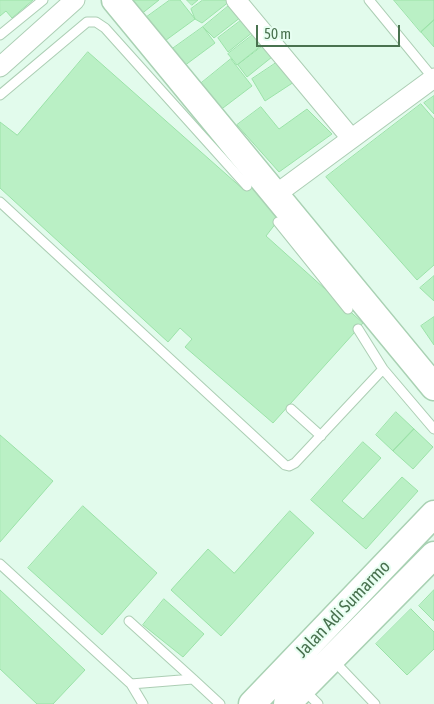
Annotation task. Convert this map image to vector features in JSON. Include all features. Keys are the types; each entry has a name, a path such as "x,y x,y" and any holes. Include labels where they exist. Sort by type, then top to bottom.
{"street":[{"path":"0,67 75,0"},
{"path":"115,0 434,387"},
{"path":"236,0 351,138"},
{"path":"275,195 434,78"},
{"name":"Jalan Adi Sumarmo","path":"252,704 434,514"},
{"name":"Jalan Adi Sumarmo","path":"302,699 331,658 434,555"}],"lane":[{"path":"0,36 43,0"},
{"path":"369,0 434,78"},
{"path":"0,95 88,22 96,22 105,28 247,186"},
{"path":"0,202 279,461 290,466 383,370"},
{"path":"278,222 348,309"},
{"path":"358,329 383,370 434,428"},
{"path":"291,409 321,436"},
{"path":"0,564 131,684 143,704"},
{"path":"129,621 220,704"},
{"path":"331,658 376,704"},
{"path":"131,684 193,679"}],"building":[{"path":"0,0 33,0 12,18 6,11 0,16"},
{"path":"128,0 159,0 140,15"},
{"path":"170,0 180,0 195,19 162,43 144,19"},
{"path":"187,0 198,0 192,5"},
{"path":"203,0 230,1 202,23 195,19 191,9"},
{"path":"394,0 434,0 434,20 421,32"},
{"path":"231,4 241,17 214,38 203,27"},
{"path":"243,19 253,32 228,52 218,38"},
{"path":"434,20 434,47 421,32"},
{"path":"203,27 215,43 180,69 168,52"},
{"path":"254,34 262,45 237,65 228,54"},
{"path":"263,46 272,57 247,77 238,65"},
{"path":"88,52 244,190 252,180 283,214 266,236 363,323 273,423 185,347 192,339 180,328 168,342 0,188 0,122 17,135"},
{"path":"231,59 252,86 219,111 199,85"},
{"path":"279,61 294,82 265,101 252,79"},
{"path":"434,96 434,114 424,103"},
{"path":"421,104 434,119 434,265 417,280 326,177"},
{"path":"261,107 279,129 307,109 332,134 279,172 237,125"},
{"path":"434,276 434,301 420,288"},
{"path":"434,317 434,345 421,326"},
{"path":"396,412 414,429 393,451 376,435"},
{"path":"414,429 433,447 413,469 393,451"},
{"path":"0,435 53,481 0,542"},
{"path":"363,442 381,458 342,501 363,519 402,477 418,491 366,549 311,500"},
{"path":"83,506 157,573 102,635 28,568"},
{"path":"290,511 314,533 221,636 171,590 208,549 234,573"},
{"path":"0,590 85,670 53,704 37,704 0,669"},
{"path":"434,590 434,621 419,606"},
{"path":"164,599 204,634 183,657 143,625"},
{"path":"411,609 434,632 434,649 407,675 376,644"}]}
